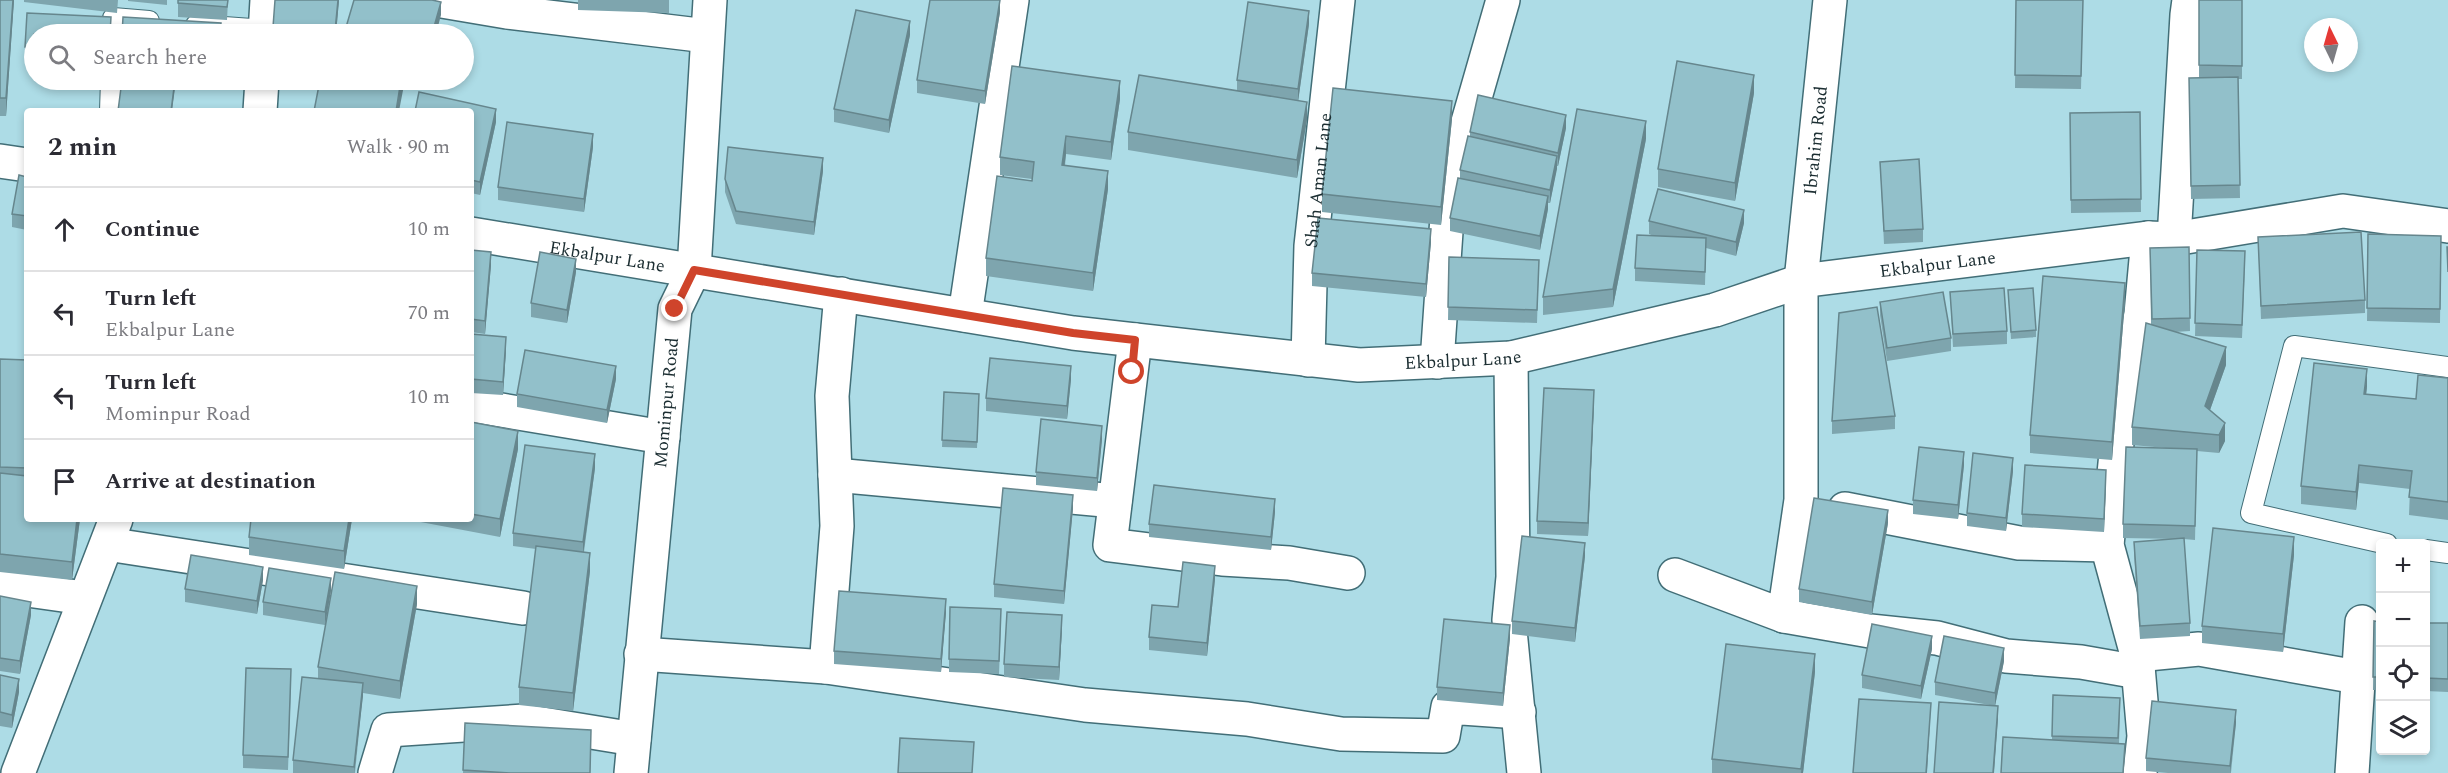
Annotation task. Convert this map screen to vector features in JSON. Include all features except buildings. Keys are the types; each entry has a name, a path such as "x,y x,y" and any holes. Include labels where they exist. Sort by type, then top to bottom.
{"street":[{"path":"436,0 507,12 707,36"},
{"name":"Mominpur Road","path":"631,773 675,309 694,270 710,0"},
{"path":"965,315 1012,0"},
{"name":"Shah Aman Lane","path":"1308,360 1311,246 1338,0"},
{"path":"1437,362 1449,188 1503,0"},
{"name":"Ibrahim Road","path":"1784,616 1801,500 1801,281 1830,0"},
{"path":"2140,773 2144,736 2137,663 2107,545 2118,433 2141,314 2161,238 2190,0"},
{"path":"260,108 261,90"},
{"path":"0,160 24,164"},
{"name":"Ekbalpur Lane","path":"474,234 1073,333 1359,365 1510,358 1715,310 1801,281 2161,238 2343,211 2448,226"},
{"path":"826,667 837,526 832,396 841,294"},
{"path":"1135,340 1110,545 1222,559 1289,563 1348,573"},
{"path":"1510,358 1513,577 1509,620 1524,773"},
{"path":"474,406 663,437"},
{"path":"836,475 1115,501"},
{"path":"1801,500 2019,543 2107,545"},
{"path":"18,773 111,531 522,608"},
{"path":"1675,575 1784,616 1870,631 1937,638 2006,656 2081,662 2137,663 2199,649 2357,677"},
{"path":"0,586 84,598"},
{"path":"2352,773 2362,622"},
{"path":"642,654 826,667 1085,705 1247,719 1341,735 1443,736 1448,707 1519,712"},
{"path":"375,773 388,730 524,721 634,739"}],"lane":[{"path":"113,24 113,18 265,22"},
{"path":"110,108 111,90"},
{"path":"2376,541 2251,513 2294,346 2448,367"},
{"path":"2430,551 2448,553"}],"route":[{"path":"675,309 694,270 1073,333 1135,340 1132,372"}]}
